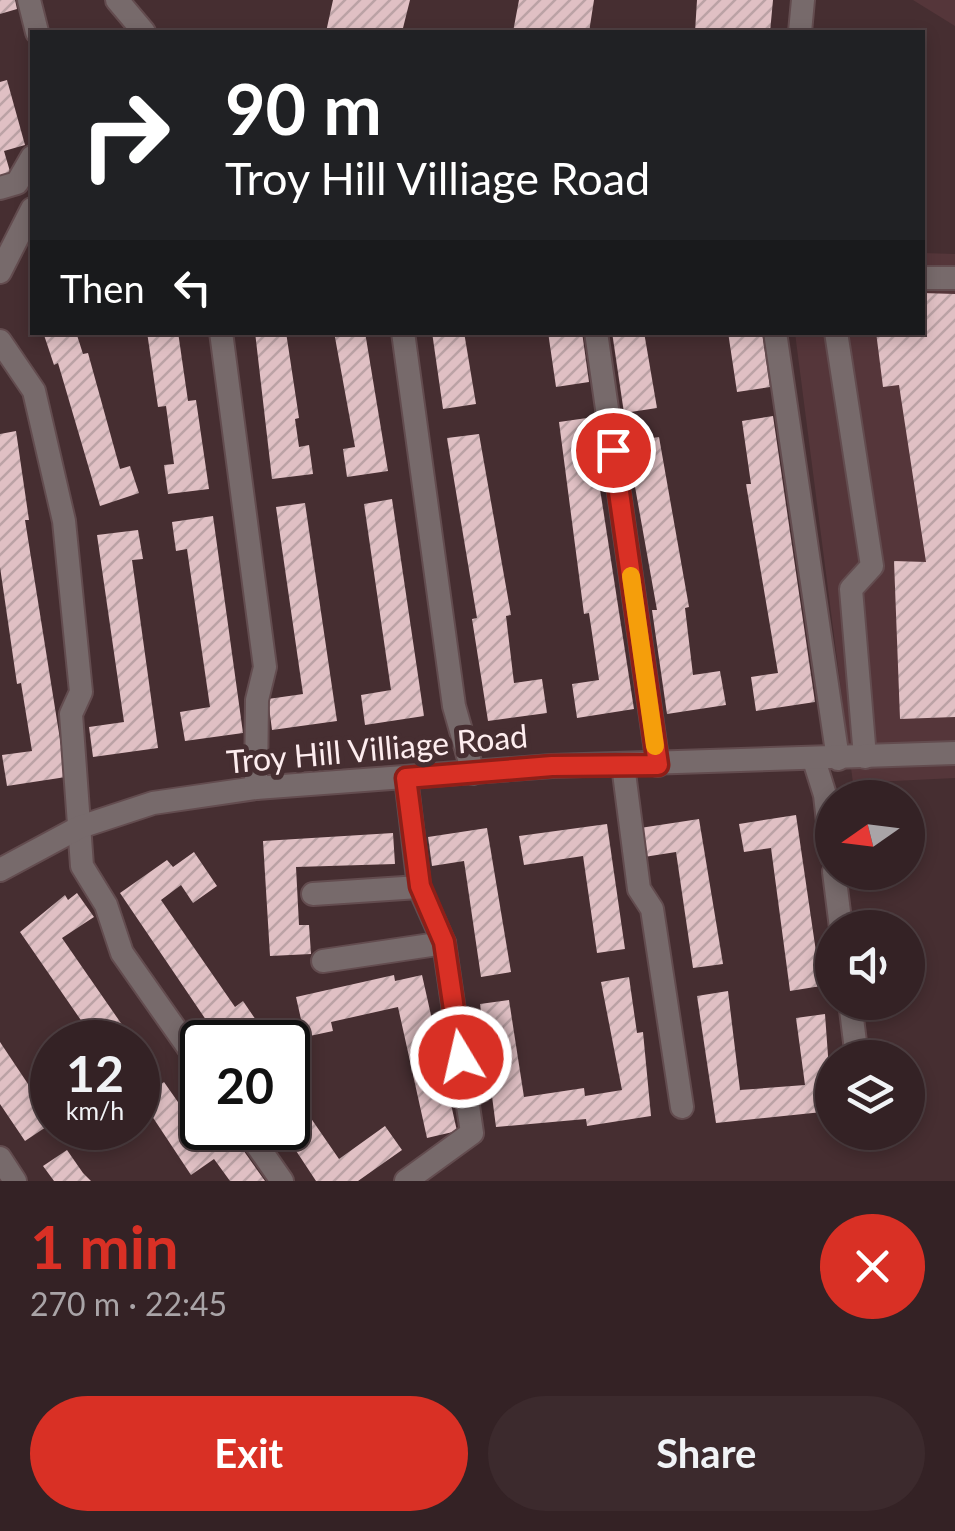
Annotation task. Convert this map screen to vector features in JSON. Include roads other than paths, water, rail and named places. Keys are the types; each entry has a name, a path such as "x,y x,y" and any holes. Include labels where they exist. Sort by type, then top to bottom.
{"street":[{"path":"29,0 36,30"},
{"path":"117,0 142,30"},
{"path":"800,30 803,0"},
{"path":"0,188 18,183 30,161"},
{"path":"0,272 30,213"},
{"path":"925,278 955,278"},
{"path":"221,335 266,667 258,700 256,788"},
{"path":"403,335 454,706 473,773"},
{"path":"596,335 658,765"},
{"path":"775,335 838,759"},
{"path":"836,335 872,566 852,589 865,757"},
{"path":"0,341 34,391 64,522 81,692 70,714 82,866 106,905 122,952 180,1035"},
{"name":"Troy Hill Villiage Road","path":"0,870 80,827 153,803 256,788 623,765 955,753"},
{"path":"814,760 820,780"},
{"path":"623,765 639,889 652,910 682,1107"},
{"path":"406,778 420,886 444,942 472,1133 406,1181"},
{"path":"313,894 420,886"},
{"path":"324,961 444,942"},
{"path":"260,1150 282,1181"},
{"path":"0,1158 15,1181"}]}
